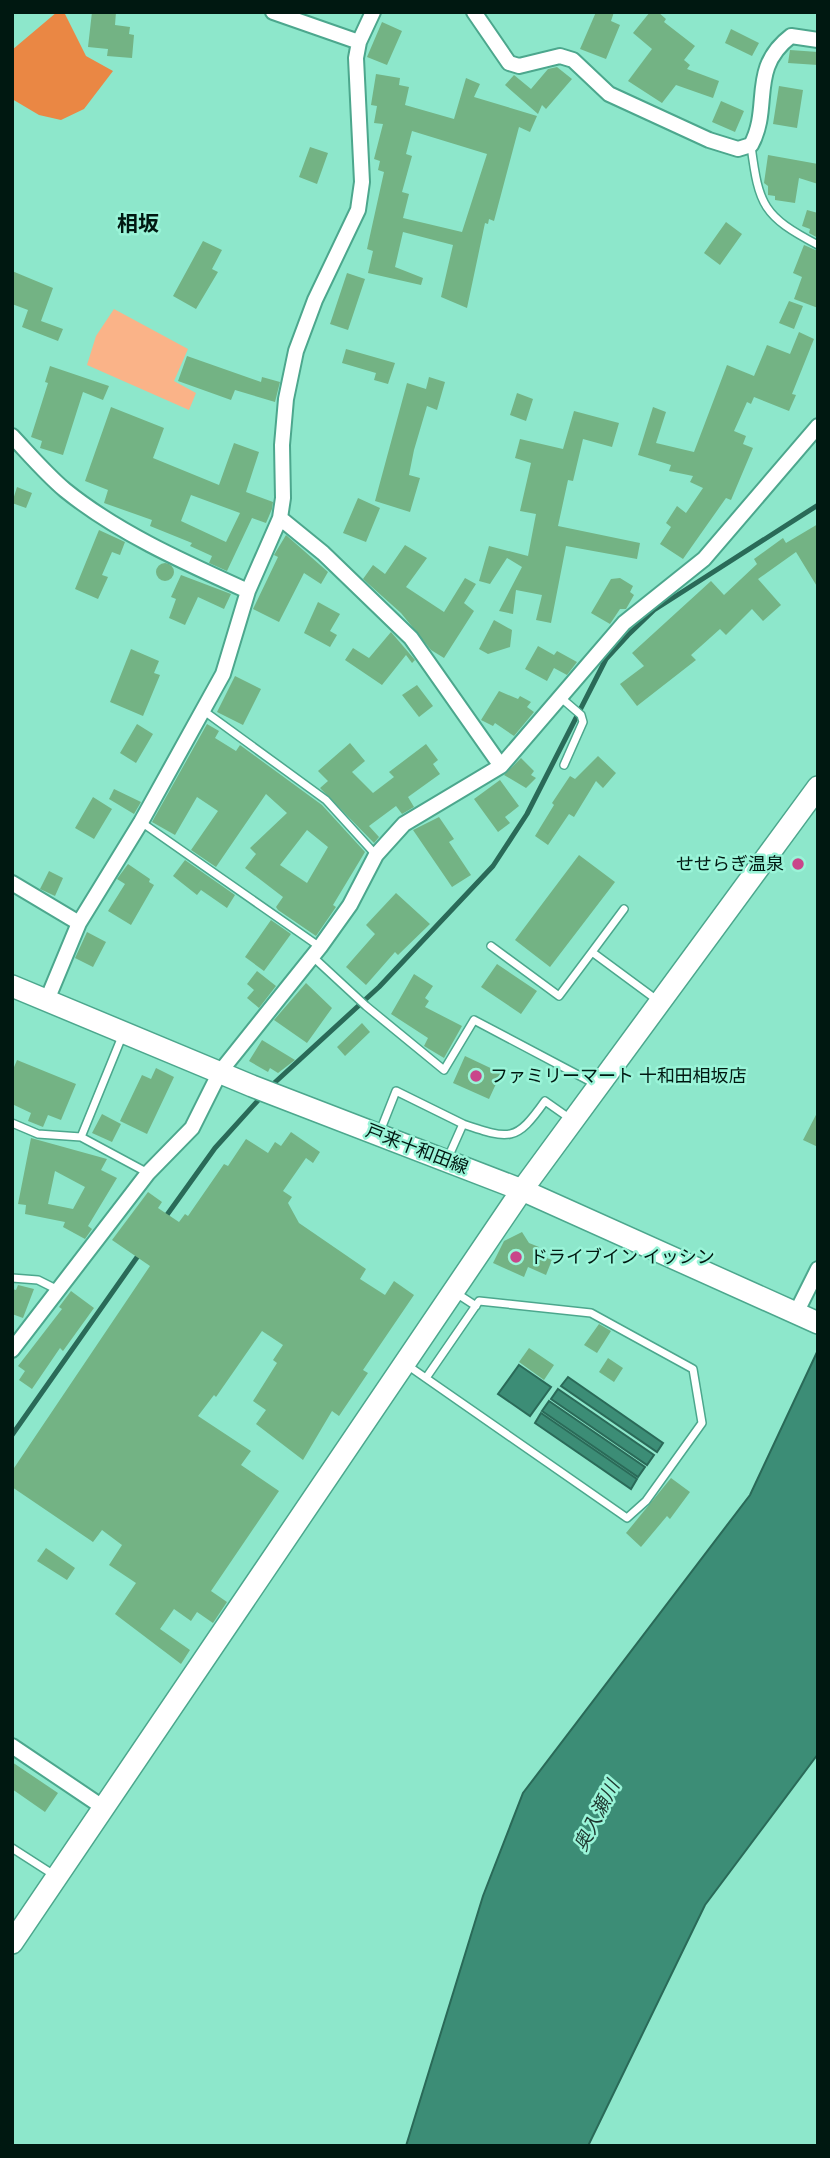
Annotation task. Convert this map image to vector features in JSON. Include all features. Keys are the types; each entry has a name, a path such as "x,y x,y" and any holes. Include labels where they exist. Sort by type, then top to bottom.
{"street":[{"path":"274,12 359,41"},
{"path":"47,1000 79,923 141,821 223,674 248,591 280,518 284,498 282,445 286,399 296,352 315,300 358,210 362,182 356,58 359,41 373,12"},
{"path":"474,12 509,63 519,65 560,57 573,60 609,94 709,140 738,149 751,145 759,130 761,87 773,53 791,36 818,40"},
{"path":"12,1350 148,1173 191,1128 220,1072 317,952 350,905 376,855 404,824 501,766 624,623 704,559 818,426"},
{"path":"12,436 63,489 88,507 248,591"},
{"path":"280,518 323,553 411,638 501,766"},
{"path":"12,1943 522,1191 818,787"},
{"path":"12,883 79,923"},
{"name":"戸来十和田線","path":"12,986 252,1086 522,1191 806,1318"},
{"path":"806,1318 818,1269"},
{"path":"12,1746 104,1808"}],"lane":[{"path":"751,145 760,199 772,215 792,232 818,245"},
{"path":"559,697 581,715 583,722 564,765"},
{"path":"204,711 326,800 376,855"},
{"path":"141,821 317,952 358,999 444,1070 474,1020 599,1086"},
{"path":"491,946 559,996 624,909"},
{"path":"592,952 660,1003"},
{"path":"81,1137 123,1033"},
{"path":"379,1134 396,1091 463,1124 499,1136 525,1130 545,1101 573,1121"},
{"path":"12,1123 38,1134 81,1137 148,1173"},
{"path":"447,1161 463,1124"},
{"path":"12,1278 38,1280 59,1290"},
{"path":"454,1293 475,1306"},
{"path":"407,1364 426,1378 627,1518 646,1501 702,1423 693,1370 592,1313 479,1300 426,1378"},
{"path":"12,1848 57,1877"}],"shaded area":[{"path":"57,12 64,12 86,56 113,71 84,109 61,120 39,115 12,99 12,50"},
{"path":"114,309 188,349 174,381 196,393 189,410 87,365 96,336"}],"water":[{"name":"奥入瀬川","path":"818,1350 818,1754 705,1905 588,2146 406,2146 483,1896 523,1793 750,1495"},
{"path":"519,1365 551,1387 530,1416 498,1394"},
{"path":"568,1377 663,1443 657,1452 561,1386"},
{"path":"558,1389 654,1455 647,1465 551,1399"},
{"path":"549,1401 645,1467 638,1477 542,1411"},
{"path":"541,1413 637,1479 631,1489 535,1423"}],"building":[{"path":"92,12 116,12 115,25 130,27 129,34 134,35 132,58 107,56 108,49 88,47"},
{"path":"596,12 614,12 611,21 620,25 606,59 580,49"},
{"path":"650,12 658,12 666,19 664,22 695,46 684,60 690,65 687,69 719,81 713,98 676,85 662,103 628,81 652,49 633,33"},
{"path":"382,22 402,31 387,65 367,57"},
{"path":"731,29 759,43 752,56 725,43"},
{"path":"790,50 818,52 818,65 788,63"},
{"path":"557,67 572,79 546,109 542,105 538,114 505,85 514,75 531,89 548,69"},
{"path":"376,74 400,78 399,85 409,87 405,105 454,119 466,78 480,84 474,97 537,116 530,132 519,127 494,221 489,219 488,224 485,223 467,308 441,297 453,245 403,232 395,267 423,278 421,285 368,273 373,251 367,249 384,172 378,170 380,161 374,159 383,124 374,123 377,106 371,105","holes":["412,131 487,154 462,232 403,218 409,194 402,192 412,156 406,154"]},
{"path":"779,86 803,90 797,128 773,124"},
{"path":"721,101 744,111 735,132 712,122"},
{"path":"310,147 328,153 317,184 299,177"},
{"path":"768,155 818,164 818,184 799,178 795,203 775,200 775,196 768,195 768,186 764,183"},
{"path":"807,210 818,213 818,238 809,233 810,229 802,226"},
{"path":"726,222 742,234 720,265 704,253"},
{"path":"203,241 222,250 212,269 218,272 196,309 173,296"},
{"path":"804,245 818,251 818,308 794,299 802,277 793,273"},
{"path":"12,271 53,288 41,321 63,329 58,341 22,327 28,310 12,304"},
{"path":"347,273 365,279 348,330 330,324"},
{"path":"789,301 803,306 794,329 779,323"},
{"path":"799,332 814,339 792,394 796,395 789,411 754,397 751,404 747,402 734,431 746,436 743,444 753,448 731,500 726,498 683,559 660,544 671,527 666,523 677,506 686,513 703,488 690,482 693,476 669,471 671,465 638,455 653,407 666,412 656,443 694,452 727,365 754,376 767,345 790,354"},
{"path":"346,349 395,363 388,384 374,380 376,373 342,363"},
{"path":"187,356 261,382 262,377 280,382 275,402 235,390 231,400 178,381"},
{"path":"50,366 109,386 103,400 83,392 63,455 40,448 42,441 31,437 48,383 45,382"},
{"path":"429,377 445,382 437,410 427,406 414,450 409,475 420,478 410,512 375,501 407,383 426,389"},
{"path":"517,393 533,399 526,421 510,415"},
{"path":"111,407 164,428 153,458 219,485 234,443 259,452 246,492 273,502 266,523 252,518 227,571 209,563 212,556 190,546 192,543 150,526 152,520 104,503 108,490 85,481","holes":["191,495 240,513 226,542 181,521"]},
{"path":"574,411 619,423 612,447 583,439 573,481 568,480 558,526 640,543 637,559 566,546 551,623 536,620 542,595 516,590 513,614 499,611 522,567 507,558 490,584 479,581 489,546 528,556 536,514 520,511 531,463 515,458 520,439 563,449"},
{"path":"17,487 32,493 26,508 12,503"},
{"path":"358,498 380,508 366,542 343,533"},
{"path":"818,524 818,588 796,552 758,579 781,605 763,621 752,609 726,635 720,629 691,655 696,660 637,706 620,684 644,666 632,653 711,581 724,595 757,564 754,559 783,538 786,543"},
{"path":"99,530 125,542 120,555 112,552 102,575 108,577 98,599 75,589"},
{"path":"286,535 328,572 321,584 304,573 279,622 253,609 278,557 274,555"},
{"path":"405,545 427,558 406,587 444,612 465,578 476,584 464,603 474,611 444,658 431,650 401,613 363,579 373,565 385,574"},
{"path":"161,563 169,563 174,572 172,579 161,581 156,576 156,568"},
{"path":"181,575 231,594 224,609 198,597 185,625 169,618 176,599 171,597"},
{"path":"620,578 633,586 630,592 634,595 626,609 620,609 610,624 591,613 611,579"},
{"path":"318,602 340,614 330,631 337,635 330,647 304,633"},
{"path":"494,620 512,630 510,647 488,654 479,649"},
{"path":"391,632 415,660 412,663 406,655 382,685 345,660 353,648 369,658"},
{"path":"538,646 554,655 557,651 577,662 567,675 554,668 547,681 525,669"},
{"path":"131,649 159,661 154,673 160,675 143,716 110,702"},
{"path":"235,676 261,689 243,725 217,712"},
{"path":"417,685 433,706 419,717 402,695"},
{"path":"499,691 531,702 527,707 534,712 514,736 495,723 493,726 481,720"},
{"path":"137,724 153,734 136,763 120,753"},
{"path":"207,724 219,731 215,738 236,751 240,745 322,805 365,852 333,905 336,907 316,936 278,910 276,907 283,897 245,868 256,854 250,848 287,813 266,794 216,867 191,850 218,811 197,797 175,835 152,822","holes":["307,830 328,847 307,883 280,865"]},
{"path":"350,743 365,761 352,772 373,793 394,777 389,772 426,744 438,760 433,764 440,774 408,797 414,807 402,814 396,806 369,826 379,837 374,843 320,788 328,781 318,771"},
{"path":"598,756 616,773 603,788 596,781 574,817 569,814 548,845 535,836 554,805 552,803 570,776 575,779"},
{"path":"521,758 534,771 531,775 536,778 526,788 504,775"},
{"path":"500,780 519,806 505,817 510,823 498,832 474,799"},
{"path":"114,789 141,802 134,814 109,799"},
{"path":"93,797 112,809 94,839 75,828"},
{"path":"439,817 454,839 449,842 471,875 452,887 413,830"},
{"path":"579,855 615,882 550,967 515,940"},
{"path":"185,860 235,895 227,908 201,890 197,895 173,876"},
{"path":"128,864 150,879 149,882 154,885 131,925 108,911 125,884 117,879"},
{"path":"49,871 63,878 55,896 40,889"},
{"path":"396,893 430,924 398,955 395,952 366,985 346,967 375,934 366,925"},
{"path":"271,920 291,934 264,971 245,957"},
{"path":"87,932 106,942 93,967 75,958"},
{"path":"497,964 537,991 521,1014 481,987"},
{"path":"257,971 276,986 259,1008 247,998 254,990 247,984"},
{"path":"414,974 433,986 425,998 429,1001 425,1007 462,1026 444,1058 424,1046 428,1038 391,1014"},
{"path":"306,983 332,1008 307,1043 274,1020"},
{"path":"362,1023 370,1032 345,1056 337,1047"},
{"path":"262,1040 295,1060 278,1073 270,1068 268,1072 249,1061"},
{"path":"465,1056 501,1073 489,1099 453,1083"},
{"path":"17,1060 76,1084 61,1120 48,1115 43,1127 28,1121 31,1113 12,1104 12,1072"},
{"path":"156,1068 174,1077 147,1134 120,1121 142,1075 151,1079"},
{"path":"818,1111 818,1147 803,1140"},
{"path":"102,1114 121,1124 112,1142 92,1133"},
{"path":"291,1132 320,1152 313,1163 306,1158 283,1191 292,1197 288,1203 299,1223 366,1269 360,1279 385,1295 394,1281 414,1295 363,1370 368,1373 339,1416 332,1411 303,1460 256,1424 266,1410 253,1401 277,1363 273,1360 283,1345 262,1331 216,1397 214,1395 198,1416 251,1451 241,1465 279,1491 211,1591 227,1602 213,1623 197,1612 191,1621 174,1609 160,1629 190,1650 181,1664 115,1614 136,1583 109,1565 122,1545 102,1530 93,1542 12,1487 12,1471 150,1266 112,1240 148,1192 162,1202 158,1208 179,1222 185,1214 188,1216 224,1164 228,1166 246,1139 268,1153 275,1142 281,1146"},
{"path":"31,1138 107,1159 101,1170 117,1178 88,1226 92,1229 85,1239 63,1227 65,1222 25,1214 26,1205 18,1204","holes":["55,1171 85,1187 73,1209 48,1204"]},
{"path":"522,1232 529,1243 539,1247 536,1254 552,1260 546,1275 528,1267 524,1277 493,1263 504,1241"},
{"path":"18,1285 34,1289 23,1318 12,1314 12,1289 16,1290"},
{"path":"71,1291 94,1308 63,1351 60,1348 32,1389 19,1380 25,1371 18,1366 62,1309 59,1307"},
{"path":"599,1324 611,1331 597,1353 584,1345"},
{"path":"529,1348 554,1365 544,1380 519,1362"},
{"path":"608,1358 623,1368 614,1382 599,1372"},
{"path":"671,1478 690,1492 670,1519 667,1516 641,1547 626,1533"},
{"path":"46,1548 75,1568 67,1580 37,1561"},
{"path":"12,1762 58,1793 45,1812 12,1789"}],"waterway":[{"path":"271,1086 379,987 493,866 527,814 606,659 628,635 654,610 818,505"},
{"path":"164,1219 215,1148 262,1096"},
{"path":"12,1435 140,1253"}],"place":[{"name":"せせらぎ温泉","path":"798,864"},
{"name":"ファミリーマート 十和田相坂店","path":"476,1076"},
{"name":"ドライブイン イッシン","path":"516,1257"}],"district":[{"name":"相坂","path":"138,224"}]}
